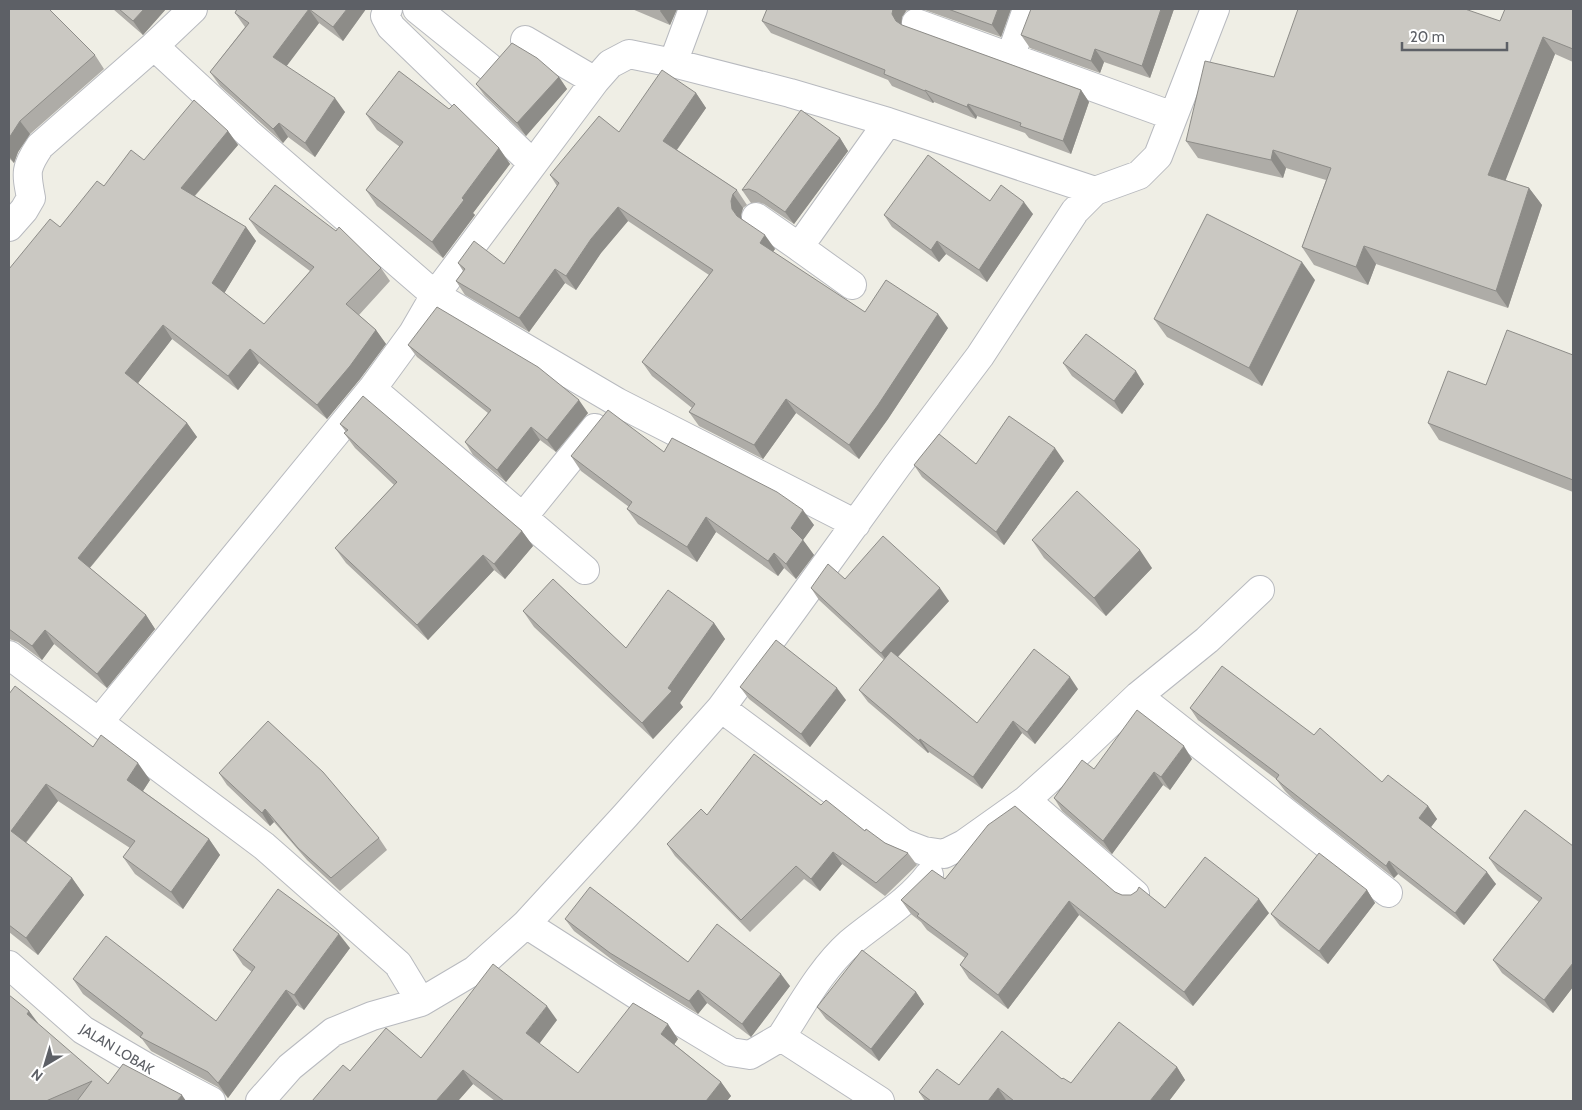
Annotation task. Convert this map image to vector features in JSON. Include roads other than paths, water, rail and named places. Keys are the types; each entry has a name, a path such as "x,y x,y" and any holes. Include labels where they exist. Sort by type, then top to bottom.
{"street":[{"path":"9,227 32,198 27,178 29,163 40,146 154,46 193,9"},
{"path":"388,9 386,16 391,27 534,164"},
{"path":"417,9 489,67"},
{"path":"673,63 693,9"},
{"path":"1010,58 1027,9"},
{"path":"260,1101 290,1068 334,1032 372,1016 421,1002 475,970 526,924 720,708 980,356 1075,211 1095,191 1138,175 1158,156 1215,9"},
{"path":"916,23 1174,116"},
{"path":"525,40 595,82"},
{"path":"154,46 248,133 435,295 617,402 856,524"},
{"path":"99,722 372,389 413,333 435,295 610,64 629,54 673,63 790,93 888,122 1095,191"},
{"path":"799,247 888,122"},
{"path":"756,217 852,285"},
{"path":"372,389 584,570"},
{"path":"523,517 617,402"},
{"path":"526,924 643,999 732,1052 750,1055 781,1036 830,963 850,943 889,913 926,879 944,854 964,844 1026,800 1138,696 1207,640 1260,590"},
{"path":"9,655 264,846 398,964 421,1002"},
{"path":"1138,696 1388,893"},
{"path":"720,708 903,843 924,851 944,854"},
{"path":"1026,800 1136,894"},
{"name":"JALAN LOBAK","path":"9,965 83,1030 148,1068 211,1101"},
{"path":"781,1036 880,1101"}]}
